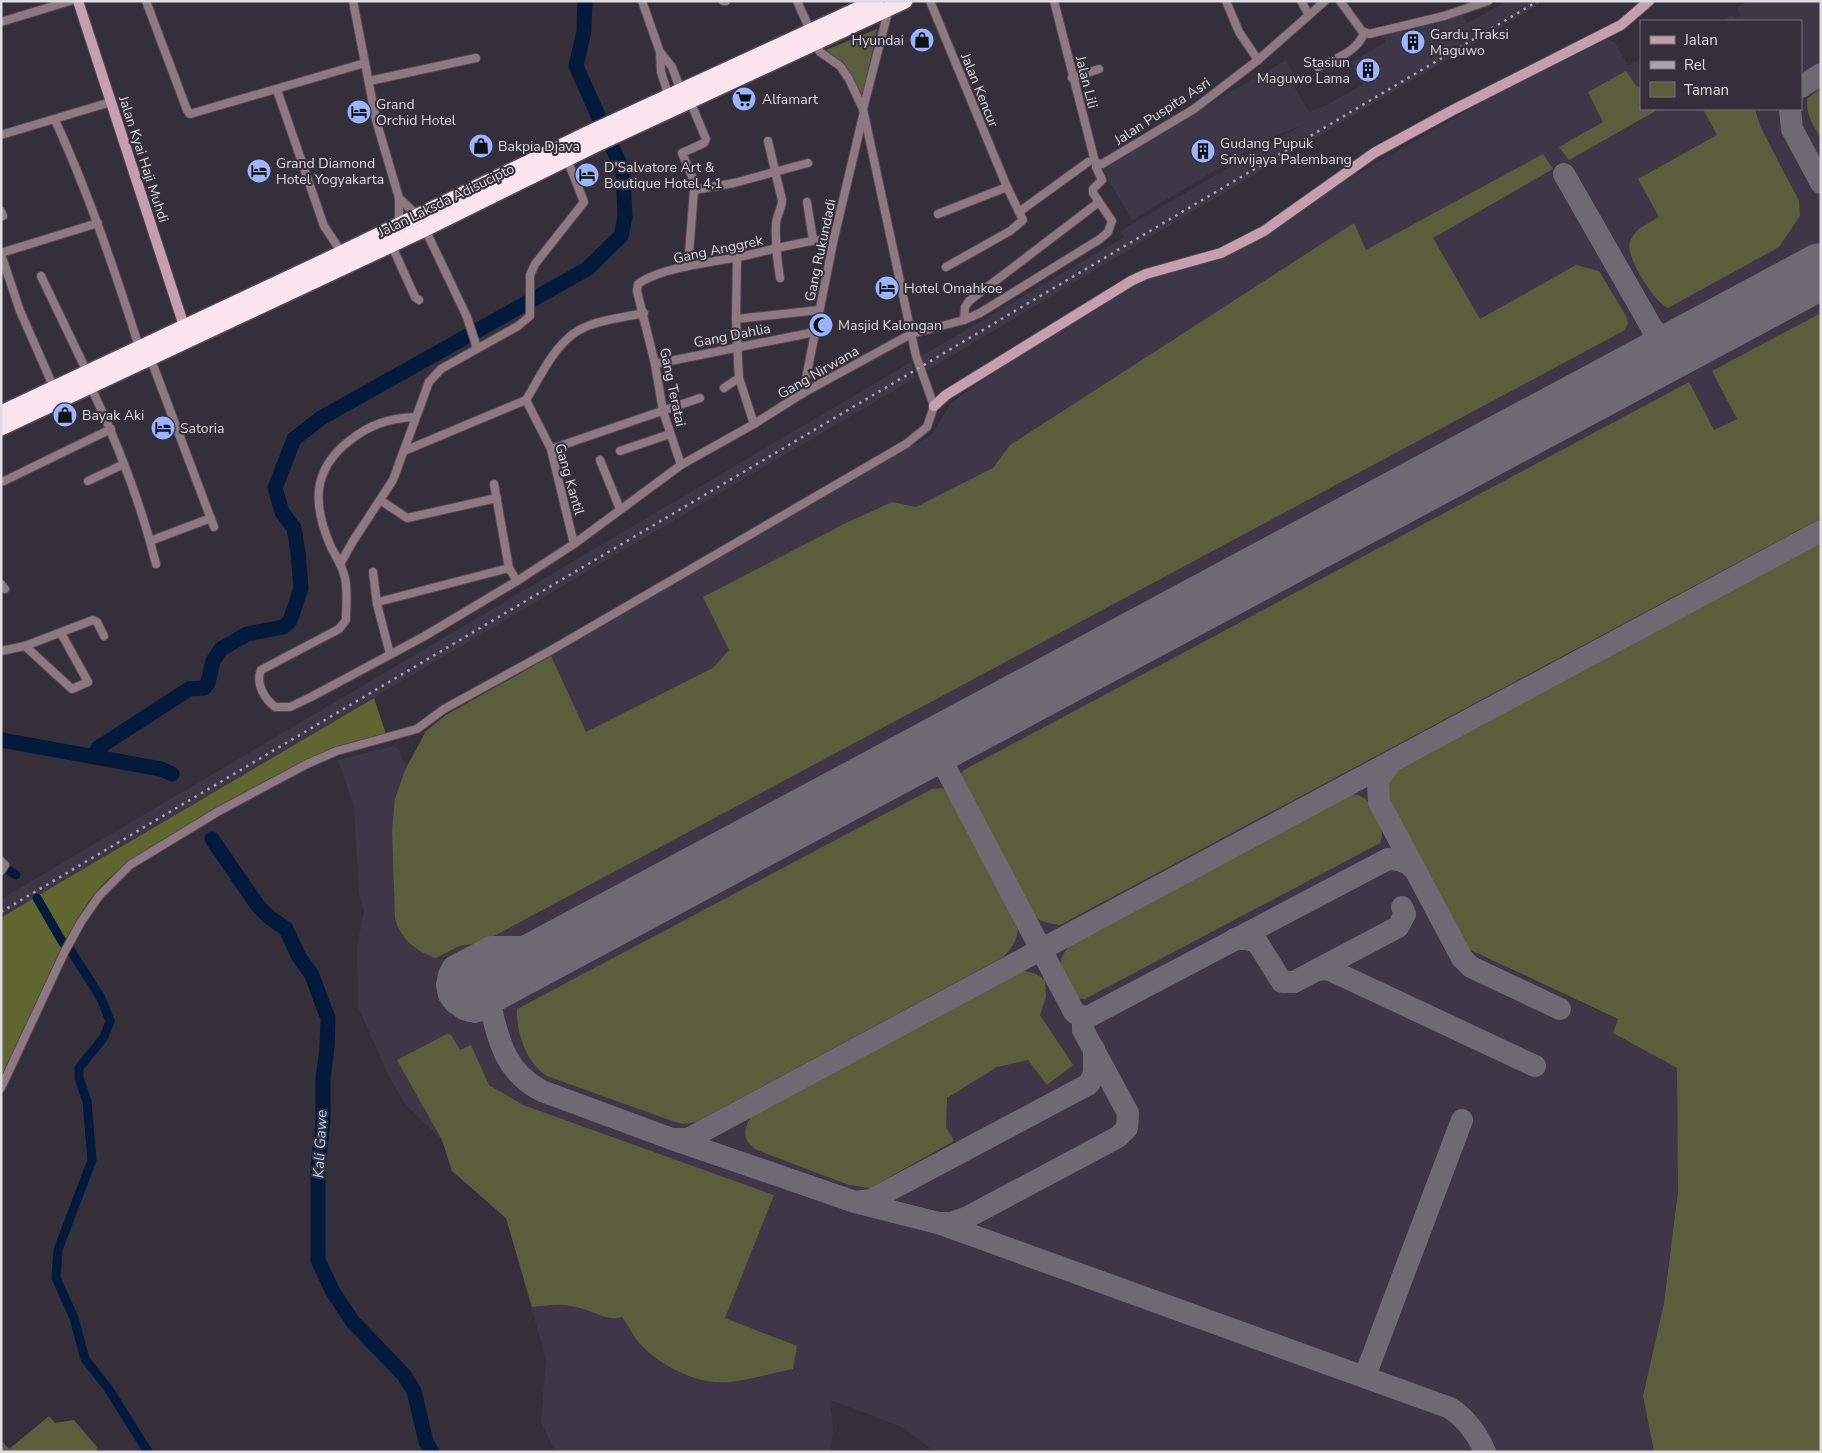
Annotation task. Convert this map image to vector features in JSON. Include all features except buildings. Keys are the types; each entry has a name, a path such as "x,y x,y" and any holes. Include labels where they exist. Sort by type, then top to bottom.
{"highway":[{"name":"Jalan Laksda Adisucipto","path":"813,38 876,1"},
{"name":"Jalan Laksda Adisucipto","path":"1,428 89,378 391,244 421,223 680,97 888,5 905,1"},
{"name":"Jalan Laksda Adisucipto","path":"630,122 680,97"},
{"name":"Jalan Laksda Adisucipto","path":"145,352 184,326 399,225 421,223 567,159 590,140"},
{"name":"Jalan Laksda Adisucipto","path":"1,413 54,388 89,378"}],"street":[{"path":"1,22 70,1"},
{"name":"Jalan Kyai Haji Muhdi","path":"78,1 184,326"},
{"path":"146,1 190,114 365,63"},
{"path":"353,1 376,120 399,198 399,225"},
{"path":"642,1 660,52 661,72 680,97 706,140 704,143 682,153 693,179 694,190 688,266"},
{"path":"797,1 813,38 823,55 840,66 849,79 863,112 911,334 921,375 934,406"},
{"name":"Jalan Kencur","path":"930,1 1019,212"},
{"name":"Jalan Lili","path":"1054,1 1095,163"},
{"path":"1226,1 1239,32 1258,60 1325,1"},
{"path":"1301,1 1309,15"},
{"path":"1340,1 1364,33"},
{"path":"1,1088 64,951 93,904 114,880 144,856 219,810 316,759 417,729 444,709 548,652 906,444 926,427 934,406 946,395 1115,290 1146,274 1198,261 1241,243 1286,217 1374,153 1453,110 1621,25 1649,1"},
{"path":"1364,33 1381,32 1444,16 1483,2"},
{"name":"Gang Rukundadi","path":"803,393 834,238 888,5"},
{"path":"1318,67 1355,48 1362,40 1364,33"},
{"path":"660,52 672,67 680,97"},
{"path":"369,80 476,58"},
{"name":"Jalan Puspita Asri","path":"1019,212 1095,163 1194,109 1258,60"},
{"path":"1072,78 1099,69"},
{"path":"277,90 324,226 342,253"},
{"path":"1,135 111,102"},
{"path":"55,120 76,164 145,352 214,527"},
{"path":"768,141 782,206 776,222 776,249 780,278"},
{"path":"340,564 352,541 393,480 429,382 441,369 527,321 530,316 530,275 535,264 584,202 567,159"},
{"path":"964,320 965,307 970,301 1099,202 1092,191 1102,180 1095,163"},
{"path":"694,190 734,183 808,164"},
{"path":"938,214 1007,187"},
{"path":"399,198 421,223 467,317 477,348"},
{"path":"807,202 812,240"},
{"name":"Gang Nirwana","path":"340,564 345,577 346,620 339,630 261,670 260,684 267,700 276,707 290,707 390,654 517,581 574,544 680,465 754,424 803,393 911,334 964,320 1011,295 1108,232 1112,221 1099,202"},
{"path":"946,267 1019,225 1023,220 1019,212"},
{"path":"54,388 5,283 1,254 98,223"},
{"name":"Gang Anggrek","path":"644,313 636,291 638,284 645,279 688,266 812,240 834,238"},
{"path":"391,244 414,294 419,300"},
{"path":"736,257 736,319 739,378 754,424"},
{"path":"41,276 111,429 150,541 156,564"},
{"path":"736,319 819,310"},
{"path":"404,451 526,400 549,361 574,334 588,326 644,313"},
{"name":"Gang Teratai","path":"644,313 663,410 680,465"},
{"name":"Gang Dahlia","path":"655,364 737,346 815,332"},
{"path":"724,388 739,378"},
{"path":"551,449 700,398"},
{"name":"Gang Kantil","path":"526,400 551,449 574,544"},
{"path":"340,564 325,532 319,507 318,481 323,470 338,450 360,432 382,421 415,417"},
{"path":"4,481 111,429"},
{"path":"620,451 670,434"},
{"path":"600,460 620,509"},
{"path":"88,481 124,464"},
{"path":"494,484 509,568 517,581"},
{"path":"380,500 407,518 497,498"},
{"path":"150,541 211,518"},
{"path":"378,602 509,568"},
{"path":"373,572 390,654"},
{"path":"1,651 25,646 93,620 98,622 104,636"},
{"path":"25,646 72,689 88,682 61,633"}],"shaded area":[{"path":"1508,1 1545,1 925,372 920,357 1124,237 1120,231 1302,125 1268,139 1132,220 1101,167 1286,60 1293,73 1288,76 1309,112 1325,106 1363,84 1351,62 1386,42 1382,34 1461,14 1467,23"},
{"path":"1749,1 1821,1 1821,607 1466,948 1618,1020 1613,1033 1677,1068 1678,1191 1664,1303 1643,1396 1654,1452 935,1452 902,1427 830,1400 833,1429 831,1452 555,1452 541,1422 546,1359 506,1219 452,1171 442,1140 405,1104 389,1077 358,1007 357,947 364,910 359,894 354,807 338,760 394,746 400,750 403,761 409,764 426,731 446,715 931,435 952,402 1029,347 1100,303 1140,282 1229,255 1292,217 1319,196 1486,100 1608,39 1615,43 1628,65 1640,59 1640,110 1802,110 1802,20 1722,20 1732,15 1734,18 1740,15 1737,7"},
{"path":"911,362 915,378 1,918 1,899"}],"green space":[{"path":"877,29 863,95 841,62 826,50"},
{"path":"1626,71 1636,86 1640,88 1640,110 1657,110 1569,160 1559,147 1603,122 1588,92"},
{"path":"1821,88 1821,138 1811,120 1807,99"},
{"path":"1704,110 1755,110 1761,128 1799,201 1800,216 1779,247 1668,308 1655,297 1636,268 1632,258 1630,242 1632,237 1642,227 1659,217 1638,179 1717,135"},
{"path":"1543,154 1553,169 1433,238 1480,319 1576,265 1599,271 1626,316 1628,323 1625,330 483,942 459,946 436,958 410,944 401,933 395,918 392,830 395,799 405,770 426,731 446,715 551,656 586,732 713,668 729,650 703,597 846,523 892,502 916,507 993,468 1010,445 1354,223 1366,250"},
{"path":"1821,313 1821,518 1060,925 1041,921 1027,909 960,780 964,770 1689,382 1714,430 1737,419 1712,371"},
{"path":"1821,540 1821,1452 1654,1452 1643,1396 1664,1303 1678,1191 1677,1068 1613,1033 1618,1019 1466,948 1438,890 1385,794 1386,785 1390,775 1399,766"},
{"path":"374,698 386,734 352,742 314,756 173,833 127,863 106,881 94,894 66,940 39,895"},
{"path":"942,788 951,795 1018,923 1015,942 1003,957 696,1122 683,1124 672,1121 547,1076 533,1063 524,1046 518,1027 517,1009 932,789"},
{"path":"1346,795 1358,795 1364,798 1374,809 1382,830 1380,843 1085,999 1075,998 1065,981 1060,966 1064,953 1079,937"},
{"path":"34,898 62,946 1,1079 1,918"},
{"path":"1025,971 1036,974 1045,980 1046,997 1040,1015 1073,1065 1047,1085 1028,1060 997,1067 947,1098 946,1127 954,1141 870,1188 849,1185 757,1150 748,1142 745,1133 746,1128 754,1112 1010,974"},
{"path":"447,1034 451,1035 460,1050 471,1045 489,1085 523,1105 774,1195 725,1318 797,1346 793,1369 737,1381 705,1381 682,1373 650,1354 639,1343 622,1317 605,1317 582,1308 565,1305 532,1307 506,1218 452,1171 442,1140 397,1060"},
{"path":"49,1416 55,1423 74,1420 98,1448 94,1452 1,1452 1,1440 9,1449"}],"waterway":[{"path":"95,756 98,748 189,689 204,688 208,683 213,661 221,649 247,634 283,627 290,621 301,588 298,552 294,528 282,512 275,488 294,439 321,418 587,269 621,236 625,217 623,171 576,66 584,31 585,1"},
{"path":"1,740 161,769 172,774"},
{"name":"Kali Gawe","path":"212,839 258,906 269,917 286,929 299,957 312,975 328,1018 323,1079 323,1122 318,1166 318,1260 333,1292 353,1322 404,1375 414,1391 426,1442 432,1452"},
{"path":"1,865 16,875"},
{"path":"37,898 63,943"},
{"path":"71,951 101,998 110,1021 104,1037 79,1068 79,1078 87,1101 92,1160 58,1250 56,1278 74,1318 85,1359 108,1388 148,1452"}],"taxiway":[{"path":"1802,86 1821,74"},
{"path":"1790,110 1792,129 1821,183"},
{"path":"1564,174 1652,328 1671,343 1686,343"},
{"path":"1646,365 1654,356 1656,348 1652,328"},
{"path":"672,1139 688,1139 1821,531"},
{"path":"949,739 943,755 945,767 1074,1012 1080,1016 1088,1017"},
{"path":"915,757 936,759 945,767"},
{"path":"1391,762 1378,780 1379,802 1462,958 1471,967 1560,1009"},
{"path":"939,1223 951,1223 966,1218 1118,1137 1127,1128 1128,1113 1083,1030 1083,1022 1088,1017 1388,859 1403,862 1410,865 1416,871"},
{"path":"1235,939 1257,942 1282,982 1294,982 1398,927 1405,914 1402,907"},
{"path":"502,978 490,1005 475,1012 455,1003 449,995 447,985 453,967 491,947 560,947"},
{"path":"1317,970 1328,969 1535,1066"},
{"path":"490,1005 501,1044 512,1066 530,1084 542,1091 672,1139 855,1202 938,1223 1450,1408 1471,1427 1485,1452"},
{"path":"856,1202 871,1200 1089,1084 1094,1073 1094,1049"},
{"path":"1365,1376 1462,1120"}],"runway":[{"path":"472,994 1821,271"}],"railway":[{"path":"1,912 1538,1"}],"place":[{"name":"Hyundai","path":"922,40"},
{"name":"Gardu Traksi Maguwo","path":"1413,42"},
{"name":"Stasiun Maguwo Lama","path":"1368,70"},
{"name":"Alfamart","path":"744,99"},
{"name":"Grand Orchid Hotel","path":"359,112"},
{"name":"Bakpia Djava","path":"481,146"},
{"name":"Gudang Pupuk Sriwijaya Palembang","path":"1203,151"},
{"name":"Grand Diamond Hotel Yogyakarta","path":"259,171"},
{"name":"D'Salvatore Art & Boutique Hotel 4,1","path":"587,175"},
{"name":"Hotel Omahkoe","path":"887,288"},
{"name":"Masjid Kalongan","path":"821,325"},
{"name":"Bayak Aki","path":"65,415"},
{"name":"Satoria","path":"163,428"}]}
